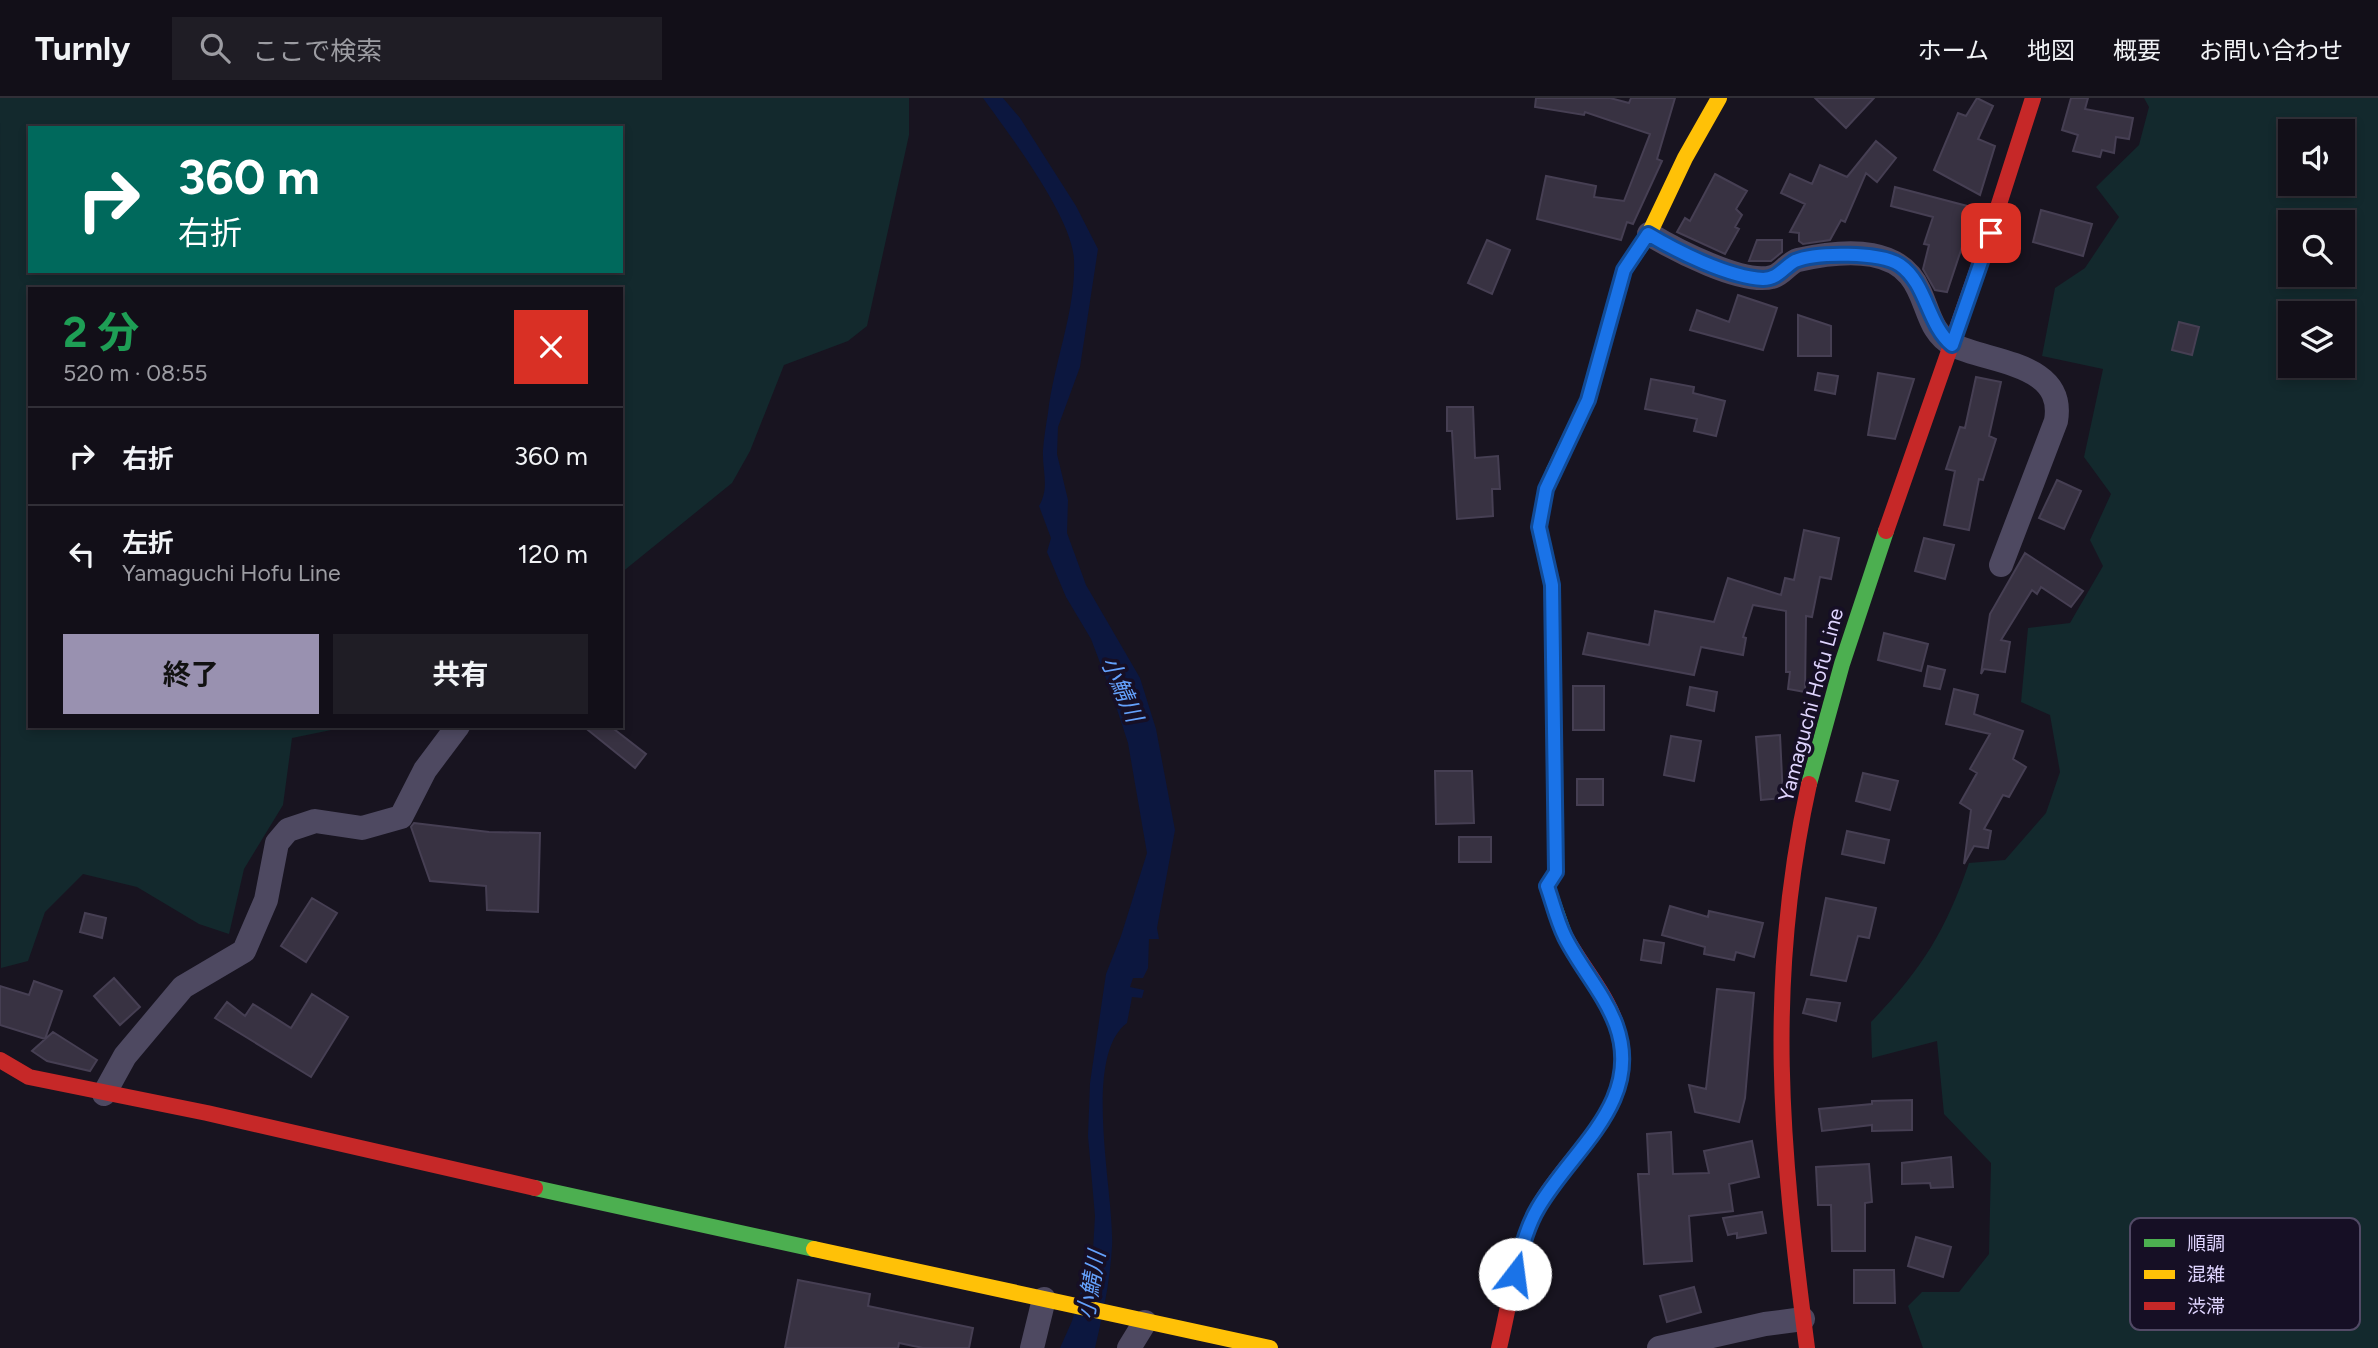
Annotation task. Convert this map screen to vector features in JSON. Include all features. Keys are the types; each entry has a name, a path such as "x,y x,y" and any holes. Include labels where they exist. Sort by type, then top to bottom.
{"street":[{"path":"1499,1348 1526,1236 1538,1208 1613,1106 1621,1079 1617,1027 1604,999 1565,936 1547,886 1556,872 1554,645 1552,585 1539,527 1546,489 1588,400 1624,270 1648,234 1685,158 1717,105 1718,98"},
{"name":"Yamaguchi Hofu Line","path":"1807,1348 1780,1110 1783,941 1793,864 1814,757 1845,650 1999,211 2033,98"},
{"path":"1648,234 1702,263 1763,279 1775,277 1797,260 1842,254 1872,255 1898,263 1910,273 1939,334 1952,345 2015,364 2040,377 2055,393 2059,408 2001,565"},
{"path":"104,1094 125,1056 183,987 244,951 266,900 277,843 288,830 315,821 362,828 401,817 425,770 456,728"},
{"path":"0,1060 29,1076 104,1094 207,1113 411,1161 1270,1348"},
{"path":"1032,1348 1051,1300"},
{"path":"1659,1348 1765,1324 1803,1319"},
{"path":"1129,1348 1136,1320"}],"green space":[{"path":"0,98 909,98 909,135 867,326 848,341 784,365 750,451 732,483 623,571 623,287 28,287 28,728 341,728 292,738 283,805 244,869 229,934 199,924 137,887 83,874 45,912 28,961 1,968"},
{"path":"2144,98 2378,98 2378,1348 1923,1348 1908,1306 1922,1292 1959,1292 1989,1254 1991,1163 1944,1114 1937,1041 1872,1058 1871,1022 1904,985 1930,949 1951,909 1969,863 2005,860 2046,813 2060,772 2050,715 2021,702 2028,628 2070,623 2103,566 2090,540 2111,494 2084,457 2103,369 2042,356 2055,288 2085,268 2119,217 2096,187 2139,145 2149,107"}],"water":[{"name":"小鯖川","path":"983,98 1003,98 1020,118 1076,206 1098,249 1080,367 1058,427 1057,454 1068,500 1067,533 1086,585 1140,678 1156,729 1175,830 1157,928 1159,939 1149,939 1148,968 1143,978 1133,978 1130,987 1144,990 1142,998 1132,997 1127,1023 1113,1040 1106,1065 1103,1128 1112,1247 1106,1298 1095,1348 1060,1348 1072,1321 1093,1250 1095,1216 1088,1136 1090,1083 1106,974 1147,853 1128,743 1091,639 1066,597 1047,552 1051,538 1039,506 1044,492 1045,431 1072,298 1074,260 1071,242 1038,177"}],"building":[{"path":"1536,98 1610,98 1629,103 1631,98 1675,98 1657,159 1662,161 1633,224 1627,222 1621,240 1537,219 1546,176 1596,186 1594,197 1624,201 1650,134 1585,112 1584,115 1535,107"},
{"path":"1815,98 1874,98 1846,128"},
{"path":"1977,98 1993,106 1978,139 1995,146 1980,195 1934,170 1958,113 1966,116"},
{"path":"2071,98 2088,98 2085,109 2133,118 2129,139 2116,137 2114,153 2102,150 2100,157 2073,151 2078,135 2062,130"},
{"path":"1876,141 1896,158 1877,182 1866,173 1845,222 1841,220 1830,240 1803,244 1799,241 1799,233 1790,232 1805,204 1781,193 1790,174 1812,184 1820,165 1847,177"},
{"path":"1715,174 1747,191 1736,209 1742,215 1735,227 1739,229 1725,254 1677,232 1685,218 1690,221"},
{"path":"1895,187 1975,208 1947,292 1935,290 1923,269 1929,245 1924,244 1933,217 1891,206"},
{"path":"2041,210 2092,224 2083,256 2033,242"},
{"path":"1487,240 1510,250 1492,294 1468,283"},
{"path":"1757,240 1782,240 1782,252 1771,261 1749,261"},
{"path":"1738,295 1777,308 1763,350 1690,330 1697,310 1729,322"},
{"path":"1798,315 1831,326 1831,356 1798,356"},
{"path":"2179,322 2199,327 2192,355 2172,350"},
{"path":"1818,373 1838,376 1835,394 1815,390"},
{"path":"1878,373 1914,379 1895,439 1868,435"},
{"path":"1976,377 2001,382 1989,436 1996,439 1983,480 1979,479 1969,530 1944,525 1955,471 1946,469 1960,427 1965,428"},
{"path":"1651,379 1694,387 1693,393 1725,401 1716,436 1694,431 1697,419 1645,409"},
{"path":"1447,407 1473,407 1475,458 1498,456 1500,489 1492,489 1493,516 1457,519 1452,431 1447,431"},
{"path":"2057,480 2081,491 2064,529 2039,518"},
{"path":"1804,530 1839,538 1831,579 1820,577 1812,617 1806,616 1805,692 1788,689 1790,672 1786,672 1786,611 1753,605 1743,637 1746,638 1743,655 1701,647 1694,675 1583,654 1588,633 1649,645 1655,611 1714,622 1728,578 1781,595 1785,578 1794,580"},
{"path":"1924,538 1954,545 1945,579 1915,571"},
{"path":"2025,553 2083,591 2071,607 2041,587 2037,594 2032,590 2001,640 2010,642 2005,672 1984,669 1981,674 1990,614"},
{"path":"1884,633 1928,644 1921,671 1878,660"},
{"path":"1928,666 1945,670 1940,689 1924,686"},
{"path":"1573,686 1604,686 1604,730 1573,730"},
{"path":"1690,687 1717,692 1714,711 1687,705"},
{"path":"1954,689 1978,695 1974,714 2023,731 2013,759 2026,767 2009,797 2003,795 1984,829 1991,831 1988,848 1974,846 1964,864 1971,810 1960,803 1977,773 1970,769 1990,734 1946,724"},
{"path":"585,728 613,728 646,754 635,768"},
{"path":"1780,735 1783,798 1761,800 1756,737"},
{"path":"1671,736 1701,741 1694,781 1664,775"},
{"path":"1435,771 1472,771 1474,823 1436,824"},
{"path":"1863,773 1898,781 1890,810 1856,801"},
{"path":"1577,779 1603,779 1603,805 1577,805"},
{"path":"414,823 489,832 540,833 538,912 487,910 486,886 430,881 411,827"},
{"path":"1847,831 1889,840 1884,863 1842,854"},
{"path":"1459,837 1491,837 1491,862 1459,862"},
{"path":"312,898 337,913 306,962 281,946"},
{"path":"1826,898 1876,908 1869,938 1858,936 1846,981 1811,975"},
{"path":"1670,906 1708,917 1709,911 1763,923 1754,957 1736,952 1734,960 1704,954 1705,947 1662,935"},
{"path":"85,913 106,918 102,938 80,932"},
{"path":"1644,940 1664,943 1661,963 1641,960"},
{"path":"114,978 140,1007 120,1025 94,996"},
{"path":"34,981 62,991 45,1039 0,1025 0,986 29,995"},
{"path":"1717,989 1754,993 1745,1098 1739,1122 1695,1112 1689,1085 1706,1089"},
{"path":"312,994 348,1017 311,1077 215,1018 227,1002 245,1016 253,1004 291,1028"},
{"path":"1807,999 1840,1003 1836,1021 1803,1013"},
{"path":"53,1032 97,1060 90,1071 47,1061 32,1051"},
{"path":"1912,1100 1912,1130 1872,1131 1872,1125 1822,1131 1819,1109 1872,1104 1872,1101"},
{"path":"1671,1132 1673,1174 1709,1173 1704,1151 1752,1141 1759,1177 1729,1184 1733,1211 1689,1216 1692,1261 1644,1264 1638,1174 1649,1174 1647,1134"},
{"path":"1951,1157 1953,1187 1931,1188 1930,1183 1902,1184 1902,1163"},
{"path":"1869,1164 1872,1202 1865,1203 1865,1251 1832,1251 1831,1205 1818,1205 1816,1167"},
{"path":"1762,1212 1766,1233 1737,1238 1737,1233 1728,1235 1723,1218"},
{"path":"1916,1237 1951,1247 1943,1277 1908,1266"},
{"path":"1854,1270 1894,1270 1895,1303 1854,1303"},
{"path":"798,1280 870,1294 868,1306 973,1328 969,1348 923,1348 899,1343 898,1348 785,1348"},
{"path":"1694,1287 1701,1312 1667,1322 1660,1296"}],"traffic: fast":[{"path":"1554,471 1546,489 1539,527 1552,585 1556,872 1547,886 1564,934"},
{"path":"1809,784 1842,664 1886,531"},
{"path":"535,1188 814,1249"}],"traffic: slow":[{"path":"1554,471 1588,400 1624,270 1649,234 1685,158 1719,98"},
{"path":"814,1249 1270,1348"}],"traffic: jam":[{"path":"1886,531 1984,251 2033,98"},
{"path":"1807,1348 1790,1204 1785,1135 1782,997 1786,928 1795,857 1809,784"},
{"path":"1499,1348 1519,1259 1537,1209 1599,1125 1612,1104 1620,1081 1622,1056 1613,1015 1564,934"},
{"path":"0,1060 29,1077 207,1113 535,1188"}],"route":[{"path":"1515,1274 1526,1236 1538,1208 1613,1106 1621,1079 1617,1027 1604,999 1565,936 1547,886 1556,872 1554,645 1552,585 1539,527 1546,489 1588,400 1615,311 1624,270 1648,234 1702,263 1763,279 1775,277 1797,260 1842,254 1872,255 1898,263 1910,273 1939,334 1952,345 1991,233"}]}
